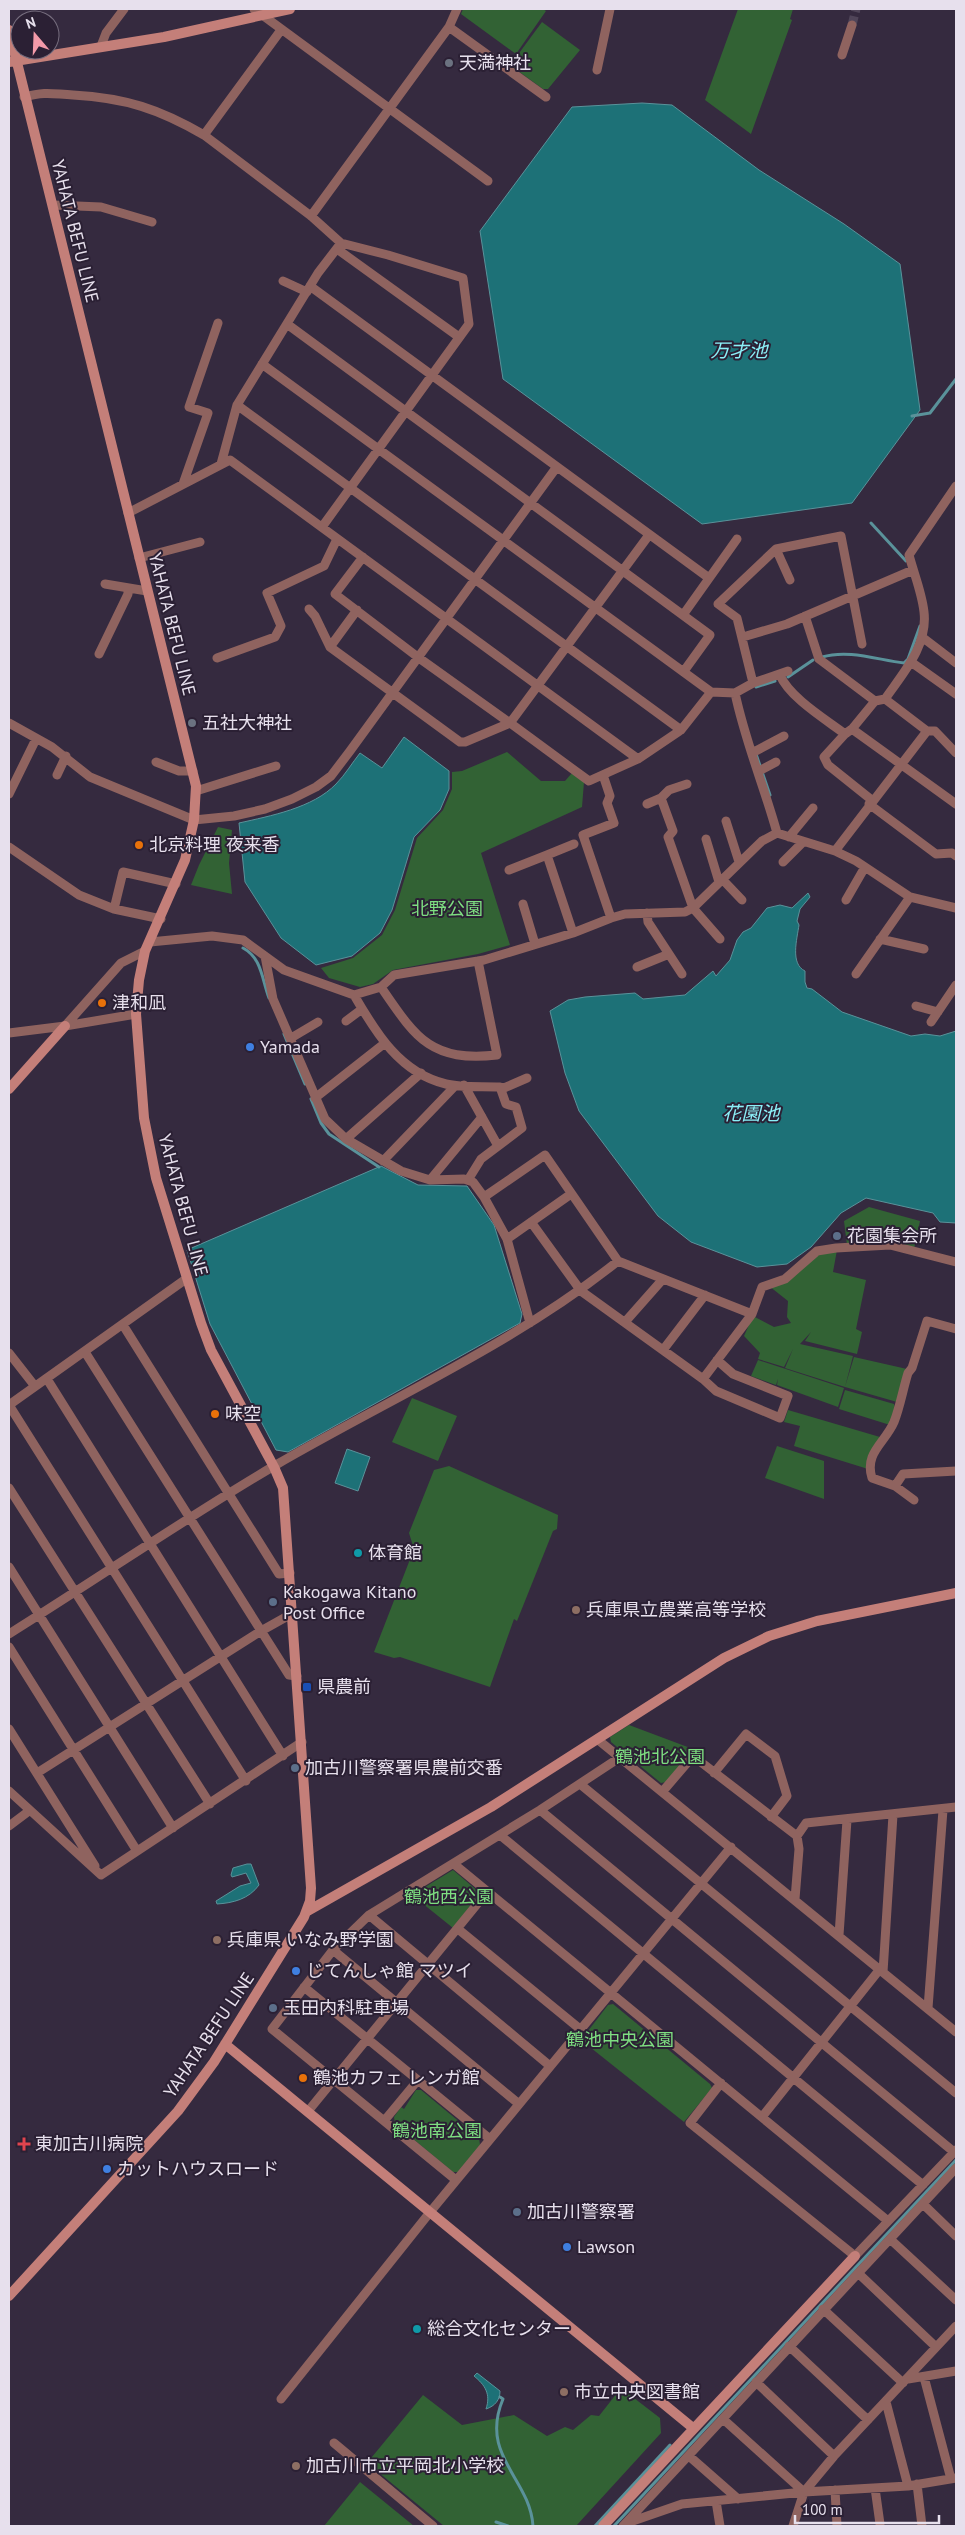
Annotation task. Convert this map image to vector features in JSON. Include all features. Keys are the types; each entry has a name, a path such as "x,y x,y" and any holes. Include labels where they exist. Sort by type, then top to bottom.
{"main road":[{"path":"12,61 164,37 290,9"},
{"name":"YAHATA BEFU LINE","path":"9,30 12,61 24,97 53,205 196,791 194,820 185,860 161,919 147,947 139,980 136,1014 139,1075 147,1138 156,1178 186,1279 211,1350 274,1467 285,1500 311,1888 306,1912 226,2044 169,2121 9,2296"},
{"path":"9,1089 65,1026"},
{"path":"306,1912 491,1807 724,1658 769,1636 817,1622 956,1593"},
{"path":"226,2044 309,2110 693,2428"},
{"path":"616,2524 693,2428 855,2256"}],"street":[{"path":"101,46 106,33 124,9"},
{"path":"254,9 488,181"},
{"path":"310,216 449,27 457,9"},
{"path":"597,70 610,9"},
{"path":"842,55 852,24"},
{"path":"449,27 546,97"},
{"path":"204,135 281,30"},
{"path":"24,97 43,92 123,100 176,119 204,135 310,216 339,246 460,337"},
{"path":"53,205 101,208 152,222"},
{"path":"221,464 237,406 308,289 339,246"},
{"path":"322,527 469,324 463,278 388,254 339,246"},
{"path":"283,281 308,289 432,374 556,468 709,578"},
{"path":"208,413 189,407 218,323"},
{"path":"287,324 710,635 684,672"},
{"path":"262,364 711,692 734,693 753,683 784,673 783,683 803,708 848,732 901,765 956,804"},
{"path":"183,484 208,413 213,404"},
{"path":"237,406 352,487 566,648 681,730"},
{"path":"128,513 230,460 638,759"},
{"path":"9,724 66,756 90,777 194,820 234,816 265,809 316,787 330,776 393,693 556,468"},
{"path":"956,486 909,555 924,610 925,623 922,637 911,662 885,699 875,701 848,732 821,754 838,778 936,854 952,853 956,856"},
{"path":"309,609 315,616 330,647 460,742 465,742 510,723 649,535"},
{"path":"753,683 737,618 718,604 776,549 842,536 853,596 855,627 862,644"},
{"path":"217,658 243,654 275,637 280,626 267,593 324,566 338,539"},
{"path":"682,614 737,539"},
{"path":"139,558 200,542"},
{"path":"776,549 790,580"},
{"path":"363,557 335,594 418,658 589,781 638,759 681,730 711,692"},
{"path":"743,637 805,616 913,570"},
{"path":"105,584 147,591"},
{"path":"99,654 128,594 128,588"},
{"path":"330,647 357,610"},
{"path":"805,616 819,659 836,678 875,701"},
{"path":"922,637 956,663"},
{"path":"911,662 956,694"},
{"path":"734,693 742,727 759,771 777,833"},
{"path":"885,699 927,731 935,732 956,753"},
{"path":"835,851 927,731"},
{"path":"752,753 784,736"},
{"path":"9,794 36,739"},
{"path":"57,775 66,756"},
{"path":"156,762 179,771 192,771"},
{"path":"759,771 776,762"},
{"path":"196,791 276,766"},
{"path":"603,775 610,796 607,802 614,823 583,835 599,866 611,918"},
{"path":"647,804 661,798 669,790 687,784"},
{"path":"658,841 668,837 673,831 661,798"},
{"path":"789,837 813,808"},
{"path":"726,821 739,862"},
{"path":"65,1026 121,963 147,947 212,936 243,940 284,970 354,995 381,987 394,975 478,961 573,933 611,918 685,912 693,908 762,841 777,833 835,851 865,867 910,897 956,908"},
{"path":"668,837 672,859 693,908 720,939"},
{"path":"509,870 570,846 563,838"},
{"path":"706,839 721,880 742,900"},
{"path":"783,862 804,842"},
{"path":"9,847 79,895 114,909 161,919"},
{"path":"547,855 552,884 573,933"},
{"path":"846,900 865,867"},
{"path":"114,909 123,872 176,884"},
{"path":"856,974 910,897"},
{"path":"523,904 536,944"},
{"path":"647,914 648,922 682,974"},
{"path":"880,939 924,949"},
{"path":"637,967 669,954"},
{"path":"265,956 273,999 325,1119 346,1139 401,1171 430,1180 468,1180 472,1182 484,1197 507,1239 530,1323"},
{"path":"381,987 408,1027 426,1043 446,1053 460,1057 497,1055 478,961"},
{"path":"931,1022 956,984"},
{"path":"354,995 385,1043 402,1063 422,1074 444,1084 504,1088 527,1078"},
{"path":"916,1006 938,1012"},
{"path":"346,1020 362,1009"},
{"path":"9,1033 136,1014"},
{"path":"291,1038 318,1022"},
{"path":"315,1098 385,1043"},
{"path":"346,1139 422,1074"},
{"path":"460,1085 482,1117 498,1146"},
{"path":"383,1161 460,1085"},
{"path":"468,1180 481,1160 522,1128 516,1106 506,1104 500,1087"},
{"path":"430,1180 482,1117"},
{"path":"484,1197 544,1155 618,1261 752,1314"},
{"path":"507,1239 572,1194"},
{"path":"531,1222 581,1291 703,1379 716,1391 780,1418 788,1396 734,1374 717,1360"},
{"path":"703,1379 738,1336 752,1314 762,1287 785,1279 817,1252 890,1245 956,1262"},
{"path":"9,1634 274,1467 530,1323 581,1291 618,1261"},
{"path":"186,1279 47,1379 34,1385 9,1405 246,1780"},
{"path":"625,1322 663,1279"},
{"path":"663,1350 705,1296"},
{"path":"914,1500 895,1486 872,1478 869,1469 872,1454 894,1424 908,1373 912,1368 927,1320 956,1329"},
{"path":"122,1325 280,1574 290,1573"},
{"path":"85,1352 289,1675 298,1676"},
{"path":"9,1353 34,1385"},
{"path":"47,1379 283,1756"},
{"path":"895,1486 903,1474 956,1471"},
{"path":"9,1488 210,1804"},
{"path":"9,1566 173,1828"},
{"path":"36,1773 261,1632 286,1617 294,1616"},
{"path":"9,1647 137,1851"},
{"path":"9,1729 101,1875"},
{"path":"714,1773 746,1734 775,1756 787,1796 771,1817"},
{"path":"597,1738 956,2032"},
{"path":"101,1875 302,1742"},
{"path":"663,1791 692,1756 797,1836"},
{"path":"456,2180 272,2029 332,1950 369,1915 454,1864 620,1758"},
{"path":"580,1784 956,2094"},
{"path":"9,1791 101,1875"},
{"path":"795,1899 799,1849 797,1836 806,1823 943,1810 956,1807"},
{"path":"540,1810 820,2043 955,2151 855,2256 690,2123 721,2083"},
{"path":"928,2008 943,1810"},
{"path":"9,1826 29,1811"},
{"path":"762,2116 850,2006 882,1970 893,1815"},
{"path":"839,1935 847,1820"},
{"path":"500,1835 792,2079 923,2185"},
{"path":"281,2399 430,2211 731,1847"},
{"path":"454,1864 888,2221"},
{"path":"309,2110 487,1892"},
{"path":"369,1915 550,2066"},
{"path":"458,1929 580,2029"},
{"path":"332,1950 398,2002 519,2104"},
{"path":"304,1988 490,2139"},
{"path":"384,2122 418,2080"},
{"path":"616,2524 689,2456 823,2309 956,2170"},
{"path":"923,2204 956,2236"},
{"path":"890,2238 956,2300"},
{"path":"858,2273 936,2347"},
{"path":"823,2309 905,2381"},
{"path":"793,2526 804,2492 834,2456 956,2326"},
{"path":"789,2346 868,2420"},
{"path":"905,2381 956,2371"},
{"path":"616,2524 682,2504 804,2492 912,2485 954,2479 924,2377"},
{"path":"756,2382 834,2456"},
{"path":"886,2402 912,2485 922,2526"},
{"path":"722,2419 804,2492"},
{"path":"334,2444 433,2526"},
{"path":"689,2456 738,2499"},
{"path":"875,2488 880,2524"},
{"path":"835,2490 838,2526"},
{"path":"716,2501 720,2526"}],"green space":[{"path":"463,9 543,9 546,11 516,54 461,14"},
{"path":"738,9 793,9 790,19 792,20 751,134 705,100"},
{"path":"542,22 580,50 548,89 543,89 514,68 514,60"},
{"name":"北野公園","path":"507,752 541,781 565,781 572,773 584,782 582,807 481,853 510,945 478,954 393,970 373,984 360,987 329,978 321,968 353,958 382,935 395,910 417,838 443,810 452,789 452,772 462,771"},
{"path":"218,827 232,830 229,863 232,894 191,885"},
{"path":"869,1207 920,1221 914,1249 847,1245 844,1221"},
{"path":"837,1250 833,1272 866,1280 856,1329 862,1332 857,1354 805,1341 811,1332 800,1344 853,1356 845,1387 785,1368 793,1349 784,1367 758,1359 760,1353 744,1336 753,1316 774,1327 791,1323 787,1317 788,1301 769,1286 820,1254"},
{"path":"854,1357 907,1369 897,1402 845,1387"},
{"path":"758,1360 844,1388 838,1407 777,1385 778,1379 776,1385 751,1376"},
{"path":"845,1390 894,1404 895,1408 890,1425 839,1409"},
{"path":"412,1398 457,1416 438,1461 392,1442"},
{"path":"788,1410 880,1437 868,1469 794,1446 800,1426 784,1422"},
{"path":"777,1446 824,1461 824,1499 765,1478"},
{"path":"449,1466 558,1515 557,1529 553,1531 517,1621 514,1619 490,1687 400,1657 394,1658 374,1652 414,1549 409,1533 434,1470"},
{"name":"鶴池北公園","path":"629,1725 693,1749 666,1782 661,1783 611,1742 610,1737"},
{"name":"鶴池西公園","path":"453,1870 480,1893 453,1928 412,1895"},
{"name":"鶴池中央公園","path":"613,2004 710,2084 712,2088 684,2122 581,2040 608,2005"},
{"name":"鶴池南公園","path":"416,2090 421,2090 479,2138 480,2145 458,2172 453,2172 395,2124 394,2117 401,2107 404,2109"},
{"path":"621,2388 660,2418 661,2433 576,2526 444,2526 367,2463 423,2395 462,2425 514,2415 547,2436 565,2427 573,2430 591,2415 599,2416"},
{"path":"360,2482 414,2526 324,2526"}],"water":[{"name":"万才池","path":"642,103 672,105 759,170 844,224 900,264 920,410 852,503 702,524 503,379 480,231 572,107"},
{"path":"404,737 449,771 449,789 440,810 414,837 392,910 380,933 352,956 316,965 281,938 245,882 239,823 290,810 316,799 336,784 360,753 382,768"},
{"name":"花園池","path":"808,893 810,897 800,909 797,921 799,925 796,944 797,963 805,971 807,988 812,989 842,1012 911,1036 925,1034 940,1036 956,1031 956,1223 940,1222 933,1213 866,1198 841,1213 811,1247 787,1264 757,1267 691,1242 658,1216 579,1111 565,1073 550,1011 568,1000 585,997 635,993 643,999 685,995 713,971 716,976 730,960 737,940 743,932 751,928 767,908 780,905 792,908"},
{"path":"381,1166 418,1185 467,1186 494,1225 522,1314 520,1323 288,1452 276,1450 210,1324 187,1250"},
{"path":"347,1449 370,1457 358,1491 335,1483"},
{"path":"251,1864 259,1885 246,1897 229,1903 217,1904 216,1901 240,1886 251,1883 246,1873 232,1877 231,1875 233,1868"},
{"path":"477,2373 500,2391 496,2402 486,2409 488,2399 486,2390 474,2376"}],"waterway":[{"path":"912,416 930,413 956,379"},
{"path":"871,523 906,561"},
{"path":"822,657 843,654 904,663 908,659 920,626"},
{"path":"788,677 813,660"},
{"path":"756,687 775,681"},
{"path":"756,754 770,795"},
{"path":"243,948 258,963 269,998"},
{"path":"284,1034 305,1084"},
{"path":"311,1099 321,1123 329,1134 379,1167"},
{"path":"614,2526 956,2160"},
{"path":"500,2397 503,2399 497,2419 497,2436 501,2452 524,2494 530,2509 533,2526"},
{"path":"595,2526 670,2445"},
{"path":"496,2522 508,2526"}],"tunnel":[{"path":"852,25 856,9"}],"place":[{"name":"天満神社","path":"449,63"},
{"name":"五社大神社","path":"192,723"},
{"name":"北京料理 夜来香","path":"139,845"},
{"name":"津和凪","path":"102,1003"},
{"name":"Yamada","path":"250,1047"},
{"name":"花園集会所","path":"837,1236"},
{"name":"味空","path":"215,1414"},
{"name":"体育館","path":"358,1553"},
{"name":"Kakogawa Kitano Post Office","path":"273,1602"},
{"name":"兵庫県立農業高等学校","path":"576,1610"},
{"name":"県農前","path":"307,1687"},
{"name":"加古川警察署県農前交番","path":"295,1768"},
{"name":"兵庫県 いなみ野学園","path":"217,1940"},
{"name":"じてんしゃ館 マツイ","path":"296,1971"},
{"name":"玉田内科駐車場","path":"273,2008"},
{"name":"鶴池カフェ レンガ館","path":"303,2078"},
{"name":"東加古川病院","path":"24,2144"},
{"name":"カットハウスロード","path":"107,2169"},
{"name":"加古川警察署","path":"517,2212"},
{"name":"Lawson","path":"567,2247"},
{"name":"総合文化センター","path":"417,2329"},
{"name":"市立中央図書館","path":"564,2392"},
{"name":"加古川市立平岡北小学校","path":"296,2466"}]}
